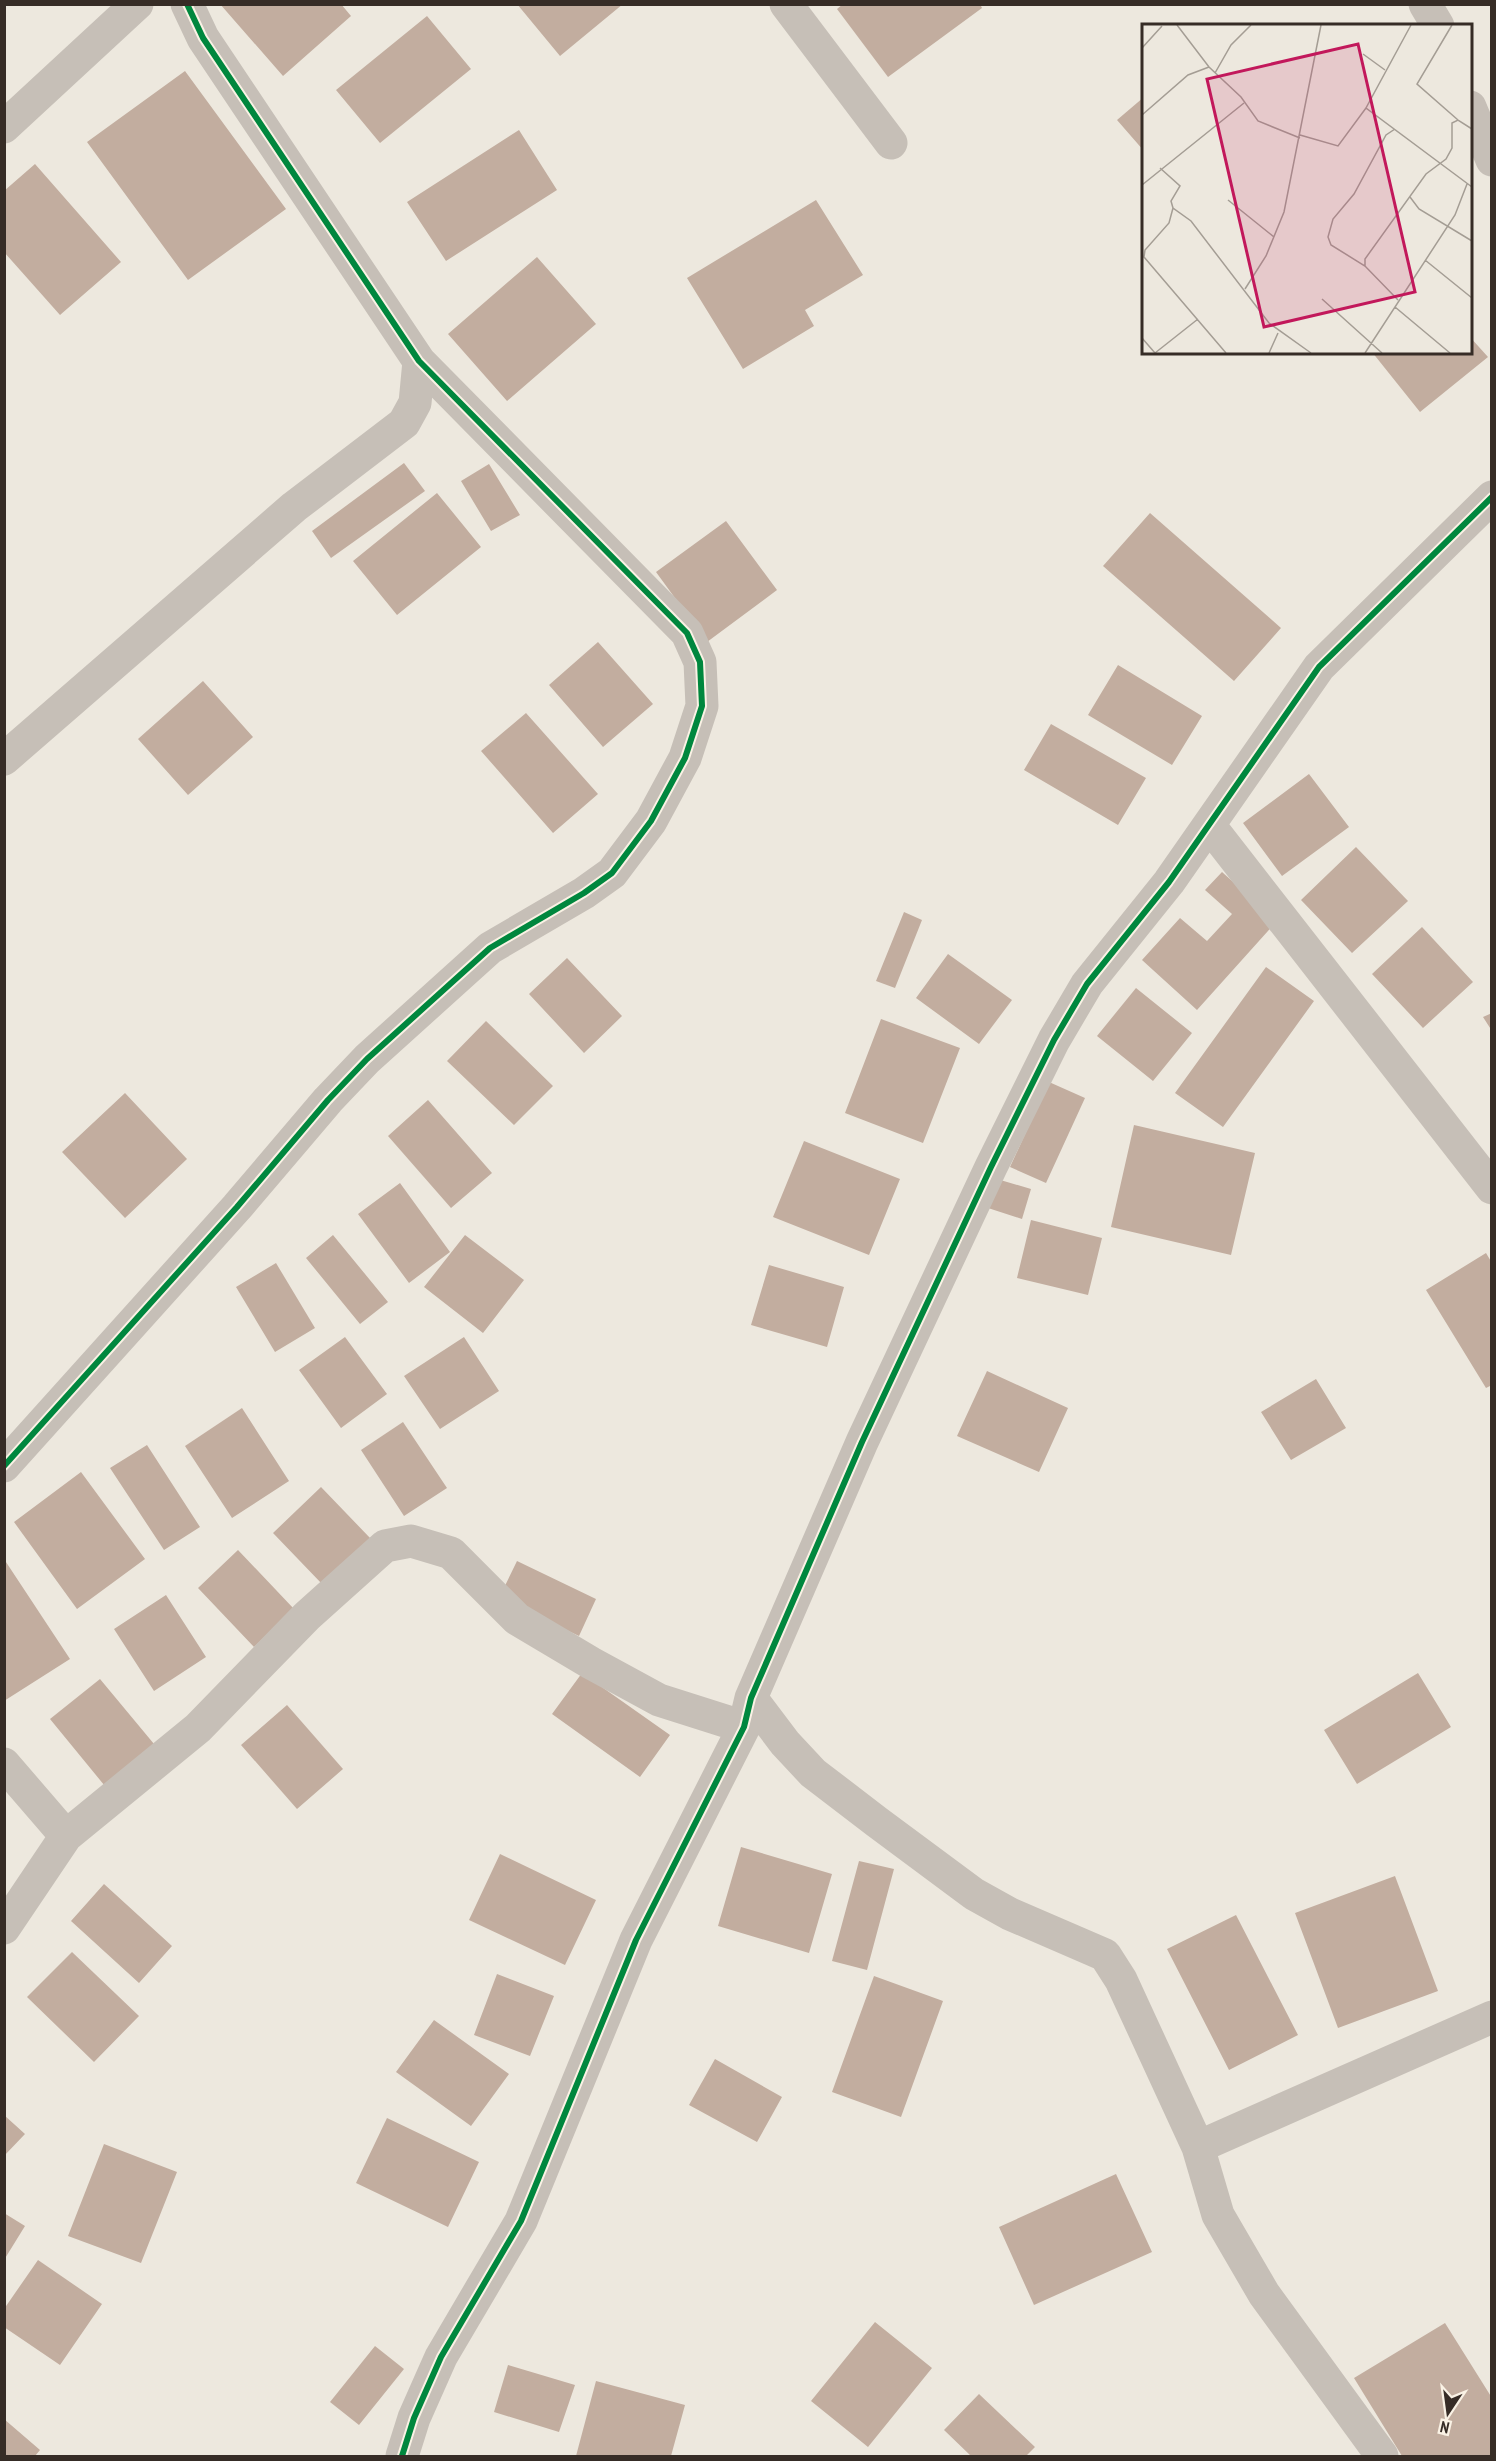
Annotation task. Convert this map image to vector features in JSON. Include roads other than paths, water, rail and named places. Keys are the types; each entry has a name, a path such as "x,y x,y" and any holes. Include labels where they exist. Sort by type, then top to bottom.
{"street":[{"path":"4,127 137,4"},
{"path":"4,1466 237,1207 328,1100 367,1059 490,948 584,893 612,873 651,821 685,758 702,706 700,662 687,633 419,361 203,38 187,4"},
{"path":"786,4 891,143"},
{"path":"1425,4 1437,24"},
{"path":"1472,112 1491,160"},
{"path":"4,759 294,507 404,423 415,403 419,361"},
{"path":"402,2457 414,2418 441,2357 521,2221 636,1940 747,1713 862,1442 991,1167 1054,1040 1087,984 1169,882 1319,667 1491,497"},
{"path":"1209,825 1491,1188"},
{"path":"4,1929 66,1836 198,1728 307,1616 386,1545 411,1541 451,1553 517,1619 659,1700 747,1713 785,1743 813,1773 974,1894 1010,1914 1105,1955 1121,1980 1198,2147 1218,2215 1264,2294 1382,2457"},
{"path":"4,1764 66,1836"},
{"path":"1198,2147 1491,2017"}]}
